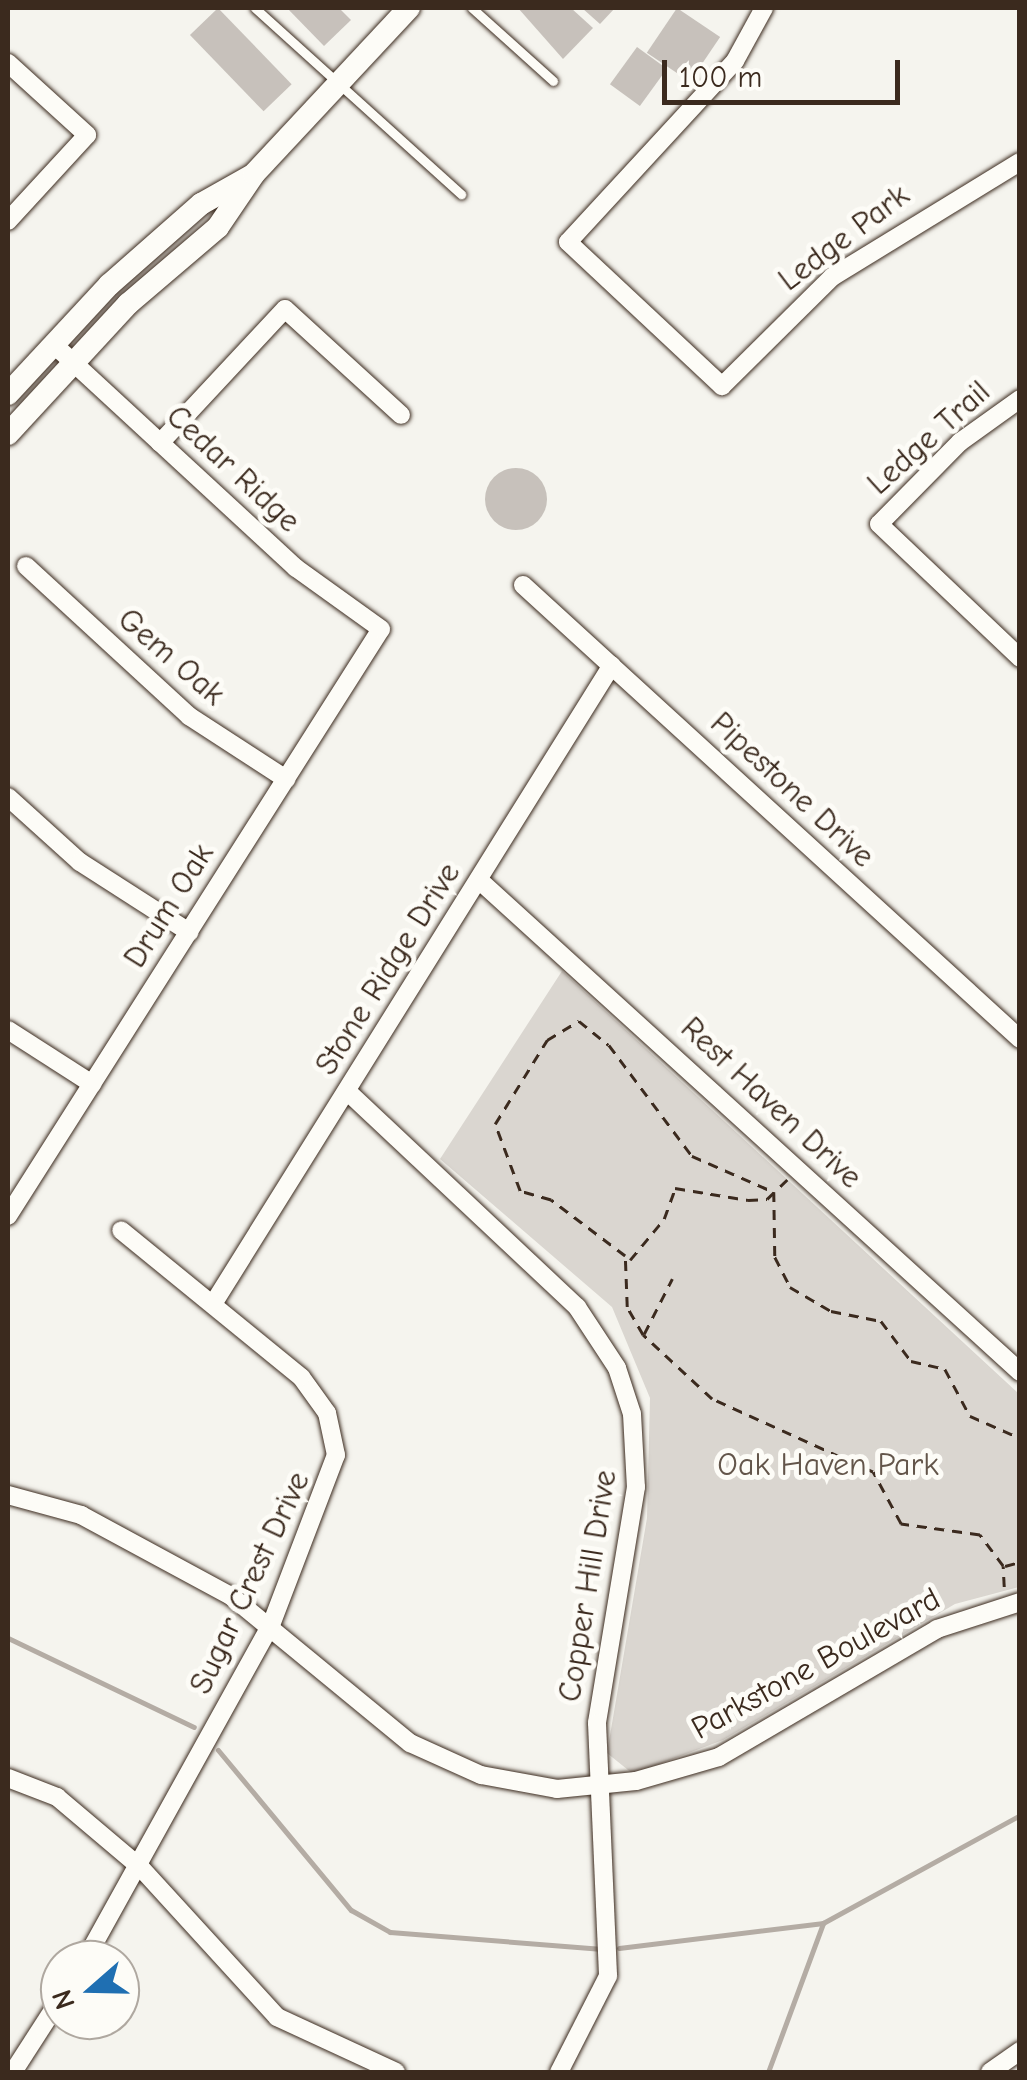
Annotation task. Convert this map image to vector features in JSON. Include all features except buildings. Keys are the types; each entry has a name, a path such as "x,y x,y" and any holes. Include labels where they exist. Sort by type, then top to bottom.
{"street":[{"path":"8,434 72,362 218,227 254,174 408,8"},
{"name":"Ledge Park","path":"764,8 735,61 568,242 722,386 832,277 1020,162"},
{"path":"8,62 87,135 8,221"},
{"path":"8,394 53,344 201,204 254,174"},
{"path":"160,443 285,309 400,416"},
{"name":"Cedar Ridge","path":"53,344 296,568 381,629"},
{"name":"Ledge Trail","path":"1020,399 960,442 878,524 1020,658"},
{"name":"Gem Oak","path":"26,566 189,716 286,779"},
{"name":"Pipestone Drive","path":"523,585 1020,1040"},
{"name":"Drum Oak","path":"8,1216 381,629"},
{"name":"Stone Ridge Drive","path":"214,1304 612,665"},
{"path":"8,797 80,862 189,932"},
{"name":"Rest Haven Drive","path":"479,880 1020,1372"},
{"path":"8,1030 92,1084"},
{"name":"Copper Hill Drive","path":"348,1091 577,1307 626,1391 636,1487 605,1643 598,1785 608,1976 560,2072"},
{"name":"Sugar Crest Drive","path":"97,1940 142,1868 270,1625 327,1498 334,1433 301,1378 121,1230"},
{"name":"Parkstone Boulevard","path":"8,1495 114,1530 270,1625 378,1722 445,1761 518,1785 598,1785 719,1757 936,1630 1012,1604"},
{"path":"8,1778 57,1797 142,1868 277,2016 396,2072"},
{"path":"14,2072 40,2031"},
{"path":"990,2072 1020,2051"}],"lane":[{"path":"255,8 460,194"},
{"path":"472,8 553,81"}],"path":[{"path":"629,1261 551,1200 524,1196 498,1134 524,1075 567,1022 608,1044 640,1078 692,1156 774,1193"},
{"path":"798,1169 774,1193 748,1200 675,1188 664,1219 629,1261 627,1307 643,1335 712,1399 874,1472 900,1524 980,1535 1003,1566 1012,1604"},
{"path":"774,1193 776,1257 790,1286 832,1311 880,1320 911,1361 945,1369 970,1416 1020,1438"},
{"path":"643,1335 672,1279"},
{"path":"1003,1566 1020,1562"}],"green space":[{"name":"Oak Haven Park","path":"562,971 1019,1394 1019,1587 955,1604 723,1740 633,1774 607,1753 647,1518 650,1398 612,1307 440,1159"}],"waterway":[{"path":"8,1638 194,1727"},
{"path":"218,1750 351,1910 390,1932 602,1949"},
{"path":"768,2072 823,1923 1020,1815"},
{"path":"619,1948 823,1923"}]}
